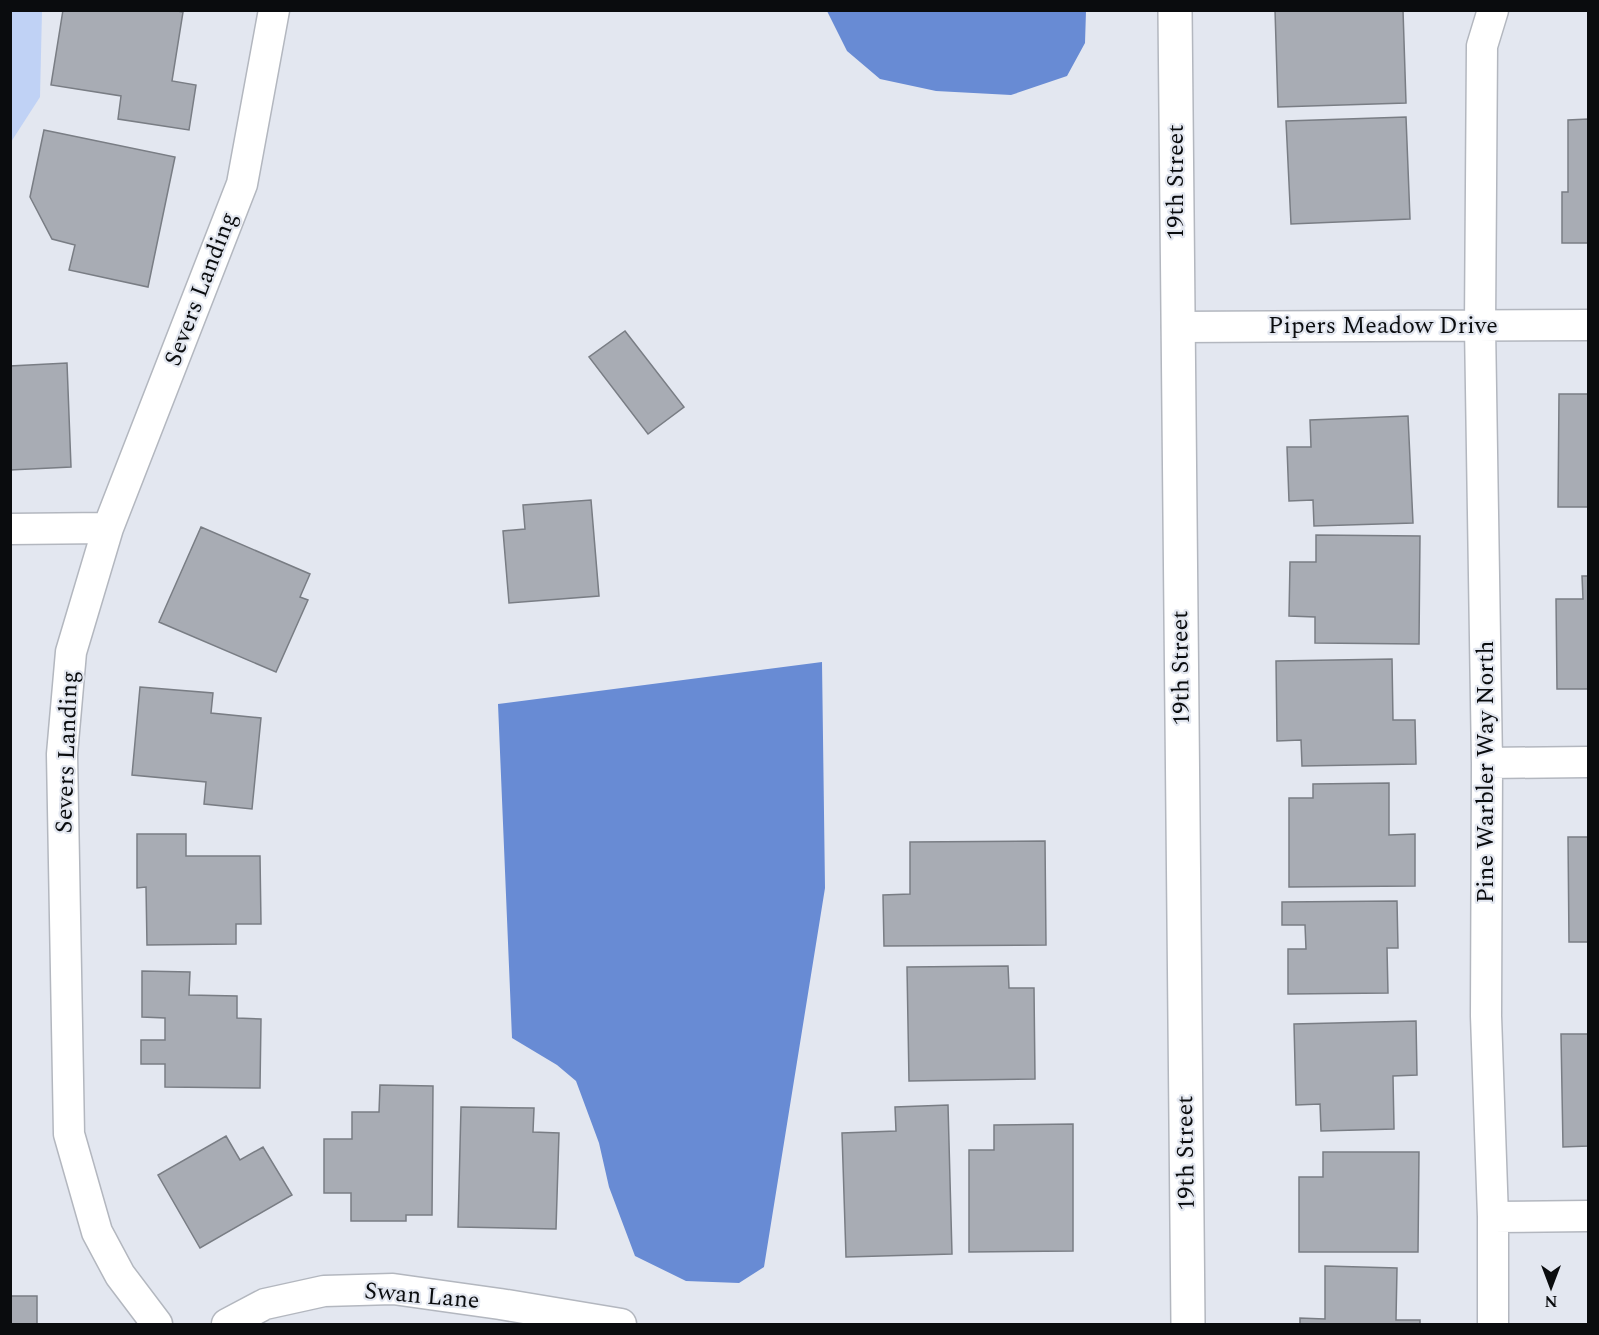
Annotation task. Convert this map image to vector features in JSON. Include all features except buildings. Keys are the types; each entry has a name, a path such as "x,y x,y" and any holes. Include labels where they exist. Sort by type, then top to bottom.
{"street":[{"name":"Severs Landing","path":"157,1324 120,1275 97,1232 69,1134 62,754 71,652 108,528 242,184 274,10"},
{"name":"19th Street","path":"1175,10 1188,1324"},
{"name":"Pine Warbler Way North","path":"1493,10 1482,46 1480,326 1487,763 1486,1016 1493,1217 1493,1324"},
{"name":"Pipers Meadow Drive","path":"1177,327 1588,325"},
{"path":"10,529 108,528"},
{"path":"1487,763 1588,762"},
{"path":"1493,1217 1588,1216"},
{"name":"Swan Lane","path":"227,1324 265,1304 324,1291 393,1289 621,1324"}],"shaded area":[{"path":"11,10 42,11 40,97 11,142"}],"water":[{"path":"827,11 1086,11 1085,43 1067,76 1011,95 936,91 880,79 847,51"},
{"path":"822,662 825,888 764,1267 739,1283 686,1281 635,1256 609,1187 599,1143 576,1081 557,1065 512,1038 498,704"}]}
